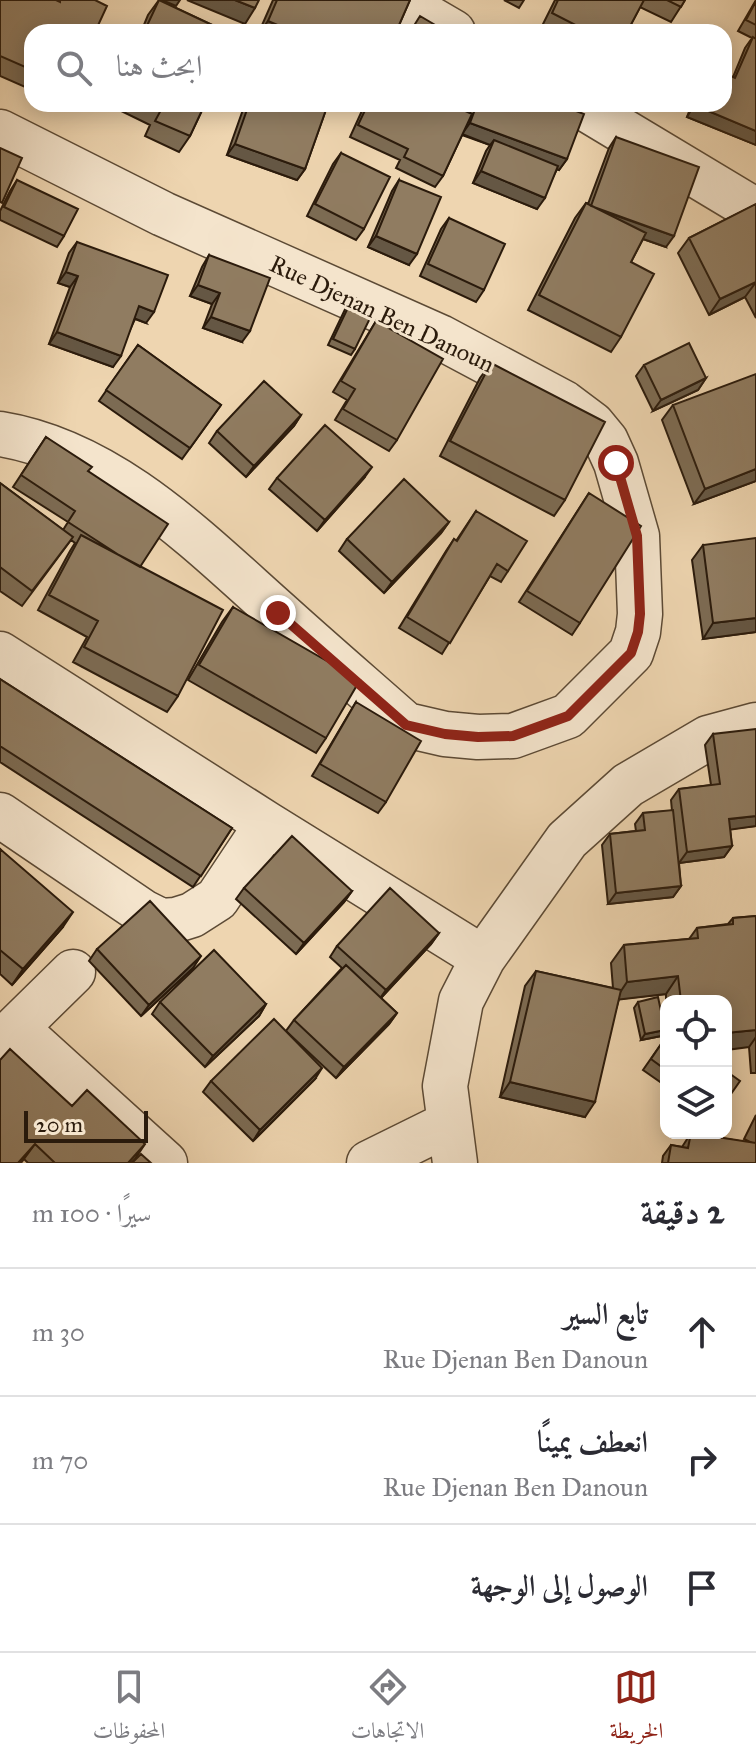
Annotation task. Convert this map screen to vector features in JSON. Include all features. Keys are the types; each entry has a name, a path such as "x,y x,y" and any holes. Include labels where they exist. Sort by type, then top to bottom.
{"street":[{"path":"398,0 439,24"},
{"path":"591,112 756,211"},
{"name":"Rue Djenan Ben Danoun","path":"0,132 163,214 440,337 564,403 592,424 606,441 616,463 637,536 638,632 631,653 568,716 513,736 445,734 406,725 208,548 132,491 88,462 29,439 0,434"},
{"path":"0,654 483,958"},
{"path":"369,1163 451,1143 445,1086 461,1001 483,958 567,840 628,785 708,738 756,725"},
{"path":"0,815 161,921 192,915 217,899 267,824"},
{"path":"73,972 8,1038 165,1163"}],"building":[{"path":"0,0 95,0 107,6 99,24 24,24 24,66 0,56"},
{"path":"159,0 210,24 148,24"},
{"path":"235,0 259,0 255,8"},
{"path":"277,0 410,0 400,24 275,24 268,21"},
{"path":"558,0 644,0 631,24 573,24 552,13"},
{"path":"667,0 685,0 681,7"},
{"path":"756,1 756,25 746,20"},
{"path":"420,16 434,24 415,24"},
{"path":"753,37 756,39 756,131 711,112 732,112 732,77 735,78"},
{"path":"160,112 201,112 190,136 155,121"},
{"path":"246,112 325,112 305,169 235,144"},
{"path":"364,112 472,114 443,176 404,157 408,149 358,125"},
{"path":"474,112 584,114 567,159 470,123"},
{"path":"616,137 699,167 674,236 591,206"},
{"path":"494,140 558,166 545,198 481,171"},
{"path":"0,148 22,158 2,203 0,202"},
{"path":"341,153 390,177 364,229 315,204"},
{"path":"17,180 78,209 64,236 4,207"},
{"path":"399,180 441,197 417,254 376,236"},
{"path":"586,203 646,233 631,262 654,274 621,337 539,295"},
{"path":"756,204 756,282 720,299 689,238"},
{"path":"449,218 505,244 484,290 428,264"},
{"path":"77,242 168,275 154,312 139,306 121,356 57,332 78,276 66,272"},
{"path":"209,255 270,278 250,331 211,317 220,293 198,285"},
{"path":"353,297 375,308 355,349 333,339"},
{"path":"376,321 443,359 397,440 343,409 355,389 341,381"},
{"path":"689,343 706,378 661,400 644,365"},
{"path":"138,345 221,405 190,448 106,390"},
{"path":"491,363 605,422 565,500 450,441"},
{"path":"756,374 756,469 705,489 673,405"},
{"path":"264,381 301,415 254,466 217,431"},
{"path":"325,425 372,467 325,520 277,478"},
{"path":"46,437 92,467 88,471 168,524 140,567 68,522 75,511 21,475"},
{"path":"404,479 449,522 392,582 347,539"},
{"path":"0,483 73,537 32,591 0,567"},
{"path":"589,493 641,526 580,623 527,591"},
{"path":"476,511 527,541 508,571 497,564 450,643 407,617 454,539 457,541"},
{"path":"81,535 223,610 178,696 84,647 98,621 49,595"},
{"path":"756,538 756,618 713,623 703,545"},
{"path":"233,607 360,680 326,738 199,665"},
{"path":"0,679 232,828 201,876 0,746"},
{"path":"356,702 421,741 386,802 320,764"},
{"path":"756,729 756,816 729,819 732,846 687,852 679,789 720,784 713,734"},
{"path":"673,810 681,886 616,893 610,834 645,830 643,813"},
{"path":"292,836 352,891 304,943 244,888"},
{"path":"0,849 73,912 23,969 0,950"},
{"path":"390,888 439,933 386,990 337,946"},
{"path":"150,901 201,956 149,1005 97,949"},
{"path":"756,916 756,1030 732,1032 732,995 680,995 678,976 627,982 624,945 698,938 697,928 733,924 733,918"},
{"path":"214,950 266,1004 213,1056 160,1002"},
{"path":"346,965 397,1013 344,1067 294,1020"},
{"path":"536,971 621,990 595,1102 510,1082"},
{"path":"658,997 660,1031 645,1034 638,1002"},
{"path":"274,1019 322,1068 260,1130 211,1081"},
{"path":"660,1046 660,1066 651,1059"},
{"path":"10,1049 72,1106 87,1090 145,1144 128,1163 55,1163 35,1144 18,1163 0,1163 0,1060"},
{"path":"732,1075 740,1081 732,1092"},
{"path":"690,1139 730,1139 756,1143 756,1163 668,1163 671,1145 688,1148"},
{"path":"141,1154 151,1163 132,1163"}],"route":[{"path":"278,613 406,725 445,734 513,736 568,716 631,653 638,632 637,536 616,463"}]}
